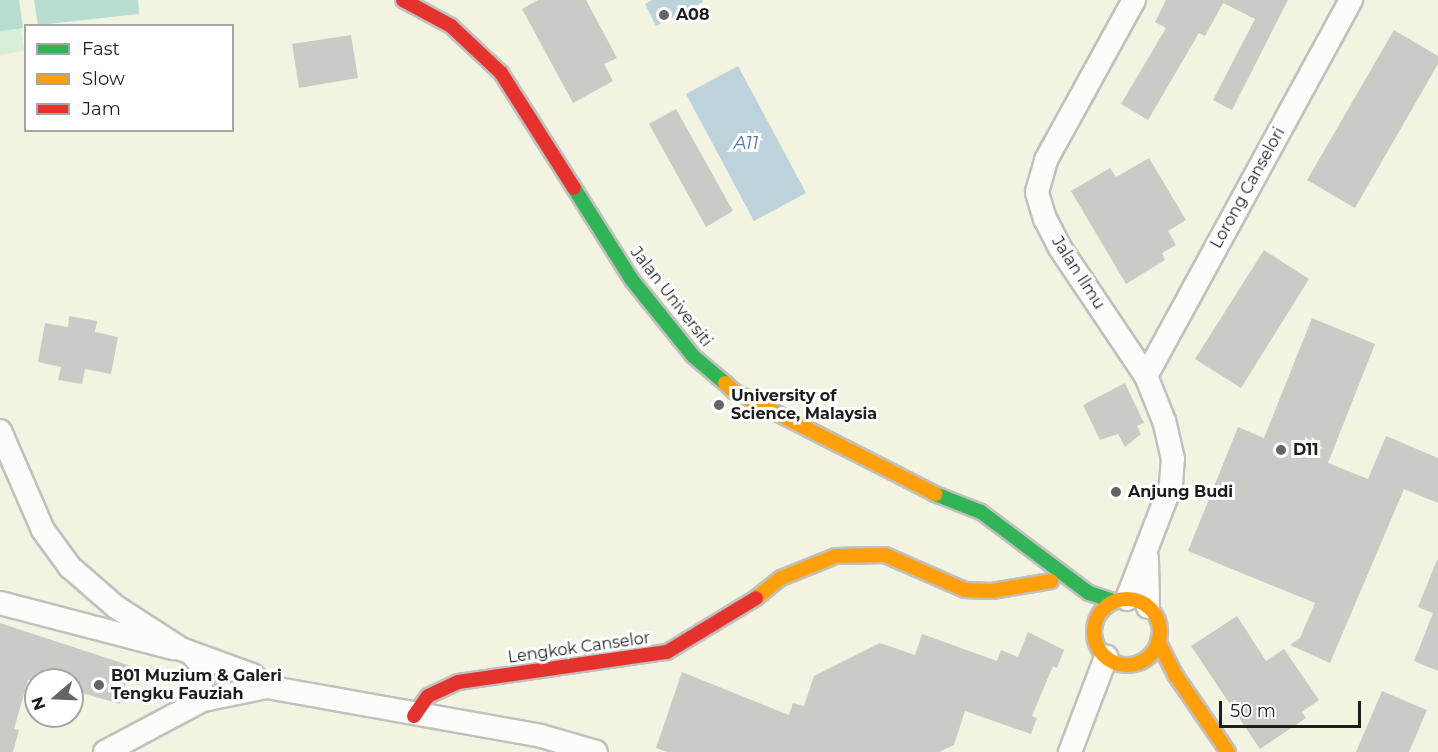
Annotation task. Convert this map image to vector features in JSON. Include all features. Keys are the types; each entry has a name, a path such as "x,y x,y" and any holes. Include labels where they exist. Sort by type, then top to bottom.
{"street":[{"name":"Jalan Universiti","path":"403,0 451,27 511,85 632,280 693,356 735,392 773,414 962,507 981,512 1089,593 1120,600"},
{"name":"Jalan Ilmu","path":"1120,600 1147,552 1171,485 1173,459 1164,421 1146,376 1060,248 1045,219 1037,192 1046,160 1134,0"},
{"name":"Lorong Canselori","path":"1146,376 1351,0"},
{"path":"0,431 28,500 56,550 116,607 187,651 202,666 203,678 195,704"},
{"name":"Jalan Universiti","path":"962,507 969,521 1051,581 1079,606 1094,631"},
{"name":"Jalan Ilmu","path":"1147,552 1149,607"},
{"name":"Lengkok Canselor","path":"414,716 428,696 458,682 667,652 739,611 781,578 836,556 885,555 965,591 992,591 1051,581"},
{"path":"1133,664 1153,652 1158,641 1158,623 1149,607 1120,600 1096,619 1095,640 1106,657 1133,664 1151,676"},
{"path":"0,603 187,651 252,675 267,687"},
{"path":"1158,641 1176,676 1228,752"},
{"path":"1070,752 1106,657"},
{"path":"105,752 195,704 235,691 267,687 414,716 541,736 596,752"}],"shaded area":[{"name":"University of Science, Malaysia","path":"0,0 1438,0 1438,752 0,752"},
{"path":"0,0 16,0 24,51 0,55"}],"green space":[{"path":"0,0 19,0 23,28 0,31"},
{"path":"34,0 138,0 139,14 38,24"}],"water":[{"name":"A08","path":"652,0 702,0 703,2 656,26 645,4"},
{"name":"A11","path":"738,66 806,193 754,221 686,94"}],"building":[{"path":"538,0 586,0 617,58 604,64 613,81 573,103 522,9"},
{"path":"1166,0 1288,0 1232,110 1213,100 1255,19 1223,3 1205,36 1199,33 1148,120 1121,104 1166,28 1155,22"},
{"path":"1394,30 1438,56 1438,64 1355,208 1307,180"},
{"path":"351,35 358,78 299,88 292,44"},
{"path":"676,109 733,211 706,227 649,124"},
{"path":"1149,158 1186,220 1168,231 1176,245 1162,253 1165,260 1126,284 1071,191 1110,168 1116,177"},
{"path":"1264,250 1309,279 1241,388 1195,359"},
{"path":"69,316 97,321 95,332 118,337 111,374 85,369 82,384 58,380 61,367 38,362 45,323 68,327"},
{"name":"D11","path":"1312,318 1375,344 1328,463 1368,479 1386,436 1438,458 1438,503 1404,489 1330,663 1290,645 1300,638 1315,603 1188,551 1238,427 1264,438"},
{"path":"1125,383 1144,423 1137,426 1141,434 1125,447 1118,434 1100,440 1083,405"},
{"path":"1437,560 1438,671 1414,661 1433,613 1418,607"},
{"path":"1237,616 1266,661 1284,649 1319,700 1302,712 1306,718 1260,749 1191,646"},
{"name":"B01 Muzium & Galeri Tengku Fauziah","path":"0,623 131,666 120,704 84,694 84,668 24,668 24,694 14,729 19,730 13,752 0,752"},
{"path":"1028,632 1064,650 1057,668 1053,666 1032,716 1037,718 1031,734 965,711 954,745 939,752 667,752 656,748 682,672 789,715 793,703 804,706 814,676 880,643 915,655 922,634 997,661 1001,650 1018,657"},
{"path":"1382,691 1427,710 1409,752 1356,752"}],"traffic: fast":[{"path":"574,188 632,280 693,356 725,383"},
{"path":"935,494 981,512 1089,593 1114,601"}],"traffic: slow":[{"path":"725,383 735,392 935,494"},
{"path":"756,598 781,578 836,556 885,555 965,590 992,591 1051,581"},
{"path":"1127,599 1139,602 1150,609 1157,620 1160,632 1157,644 1150,655 1139,662 1127,665 1115,662 1104,655 1097,644 1094,632 1097,620 1104,609 1115,602 1127,599"},
{"path":"1158,641 1176,676 1228,752"}],"traffic: jam":[{"path":"403,0 451,26 501,73 574,188"},
{"path":"414,716 428,696 458,682 667,652 756,598"}],"place":[{"name":"A08","path":"664,15"},
{"name":"University of Science, Malaysia","path":"719,405"},
{"name":"D11","path":"1281,450"},
{"name":"Anjung Budi","path":"1116,492"},
{"name":"B01 Muzium & Galeri Tengku Fauziah","path":"99,685"}]}
